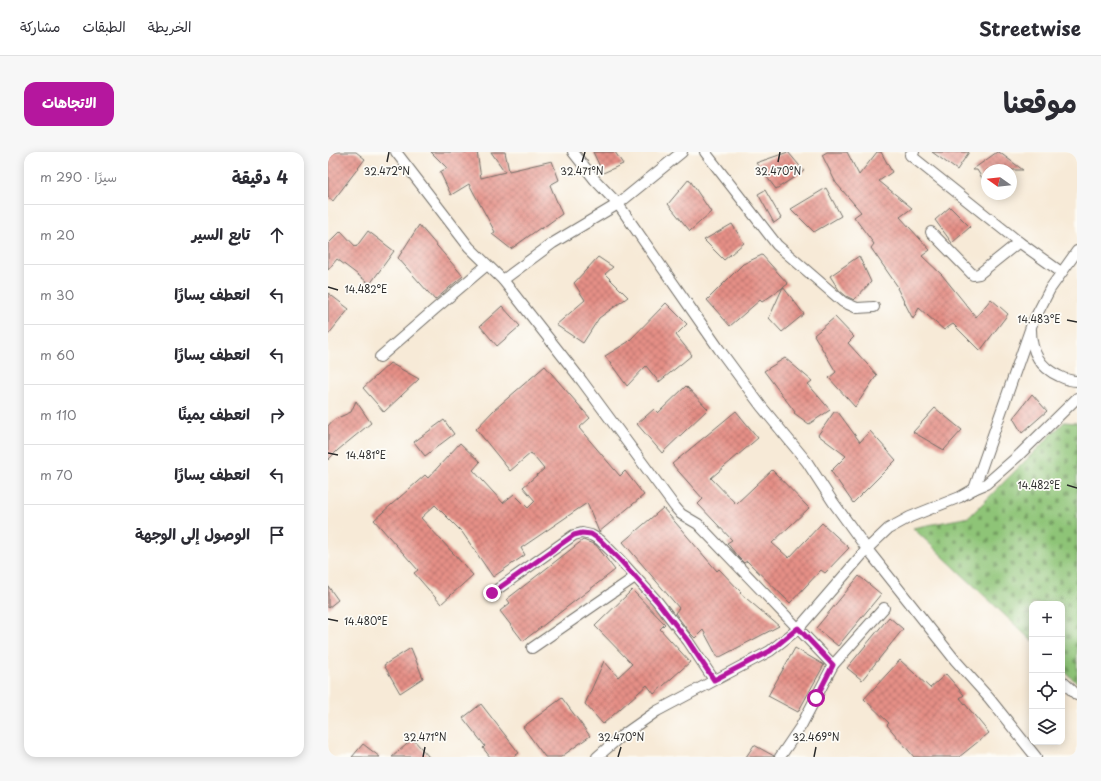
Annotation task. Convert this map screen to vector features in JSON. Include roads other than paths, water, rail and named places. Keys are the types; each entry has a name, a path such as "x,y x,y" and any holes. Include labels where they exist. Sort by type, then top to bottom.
{"street":[{"path":"396,152 469,247 503,280 582,381 675,507 681,514 698,524 833,665"},
{"path":"573,152 595,180 618,204 718,349 806,462 867,549 1036,757"},
{"path":"503,280 553,243 618,204 682,152"},
{"path":"705,152 777,245 843,302 856,308 874,307"},
{"path":"910,153 1019,242 1061,272"},
{"path":"931,232 973,275 979,274 1019,242"},
{"path":"974,488 1032,324 1050,289 1077,251"},
{"path":"380,357 487,265"},
{"path":"1032,324 1031,340 1039,361 1052,373 1071,381 1077,381"},
{"path":"597,757 620,737 657,711 770,651 798,628 867,549 888,529 910,517 960,497 974,488 986,484 1018,456 1077,398"},
{"path":"492,593 574,535 582,533 591,534 600,540 657,601 688,641 714,680"},
{"path":"532,648 635,576"},
{"path":"780,757 801,726 833,665 884,608"},
{"path":"1065,683 1077,695"}]}
